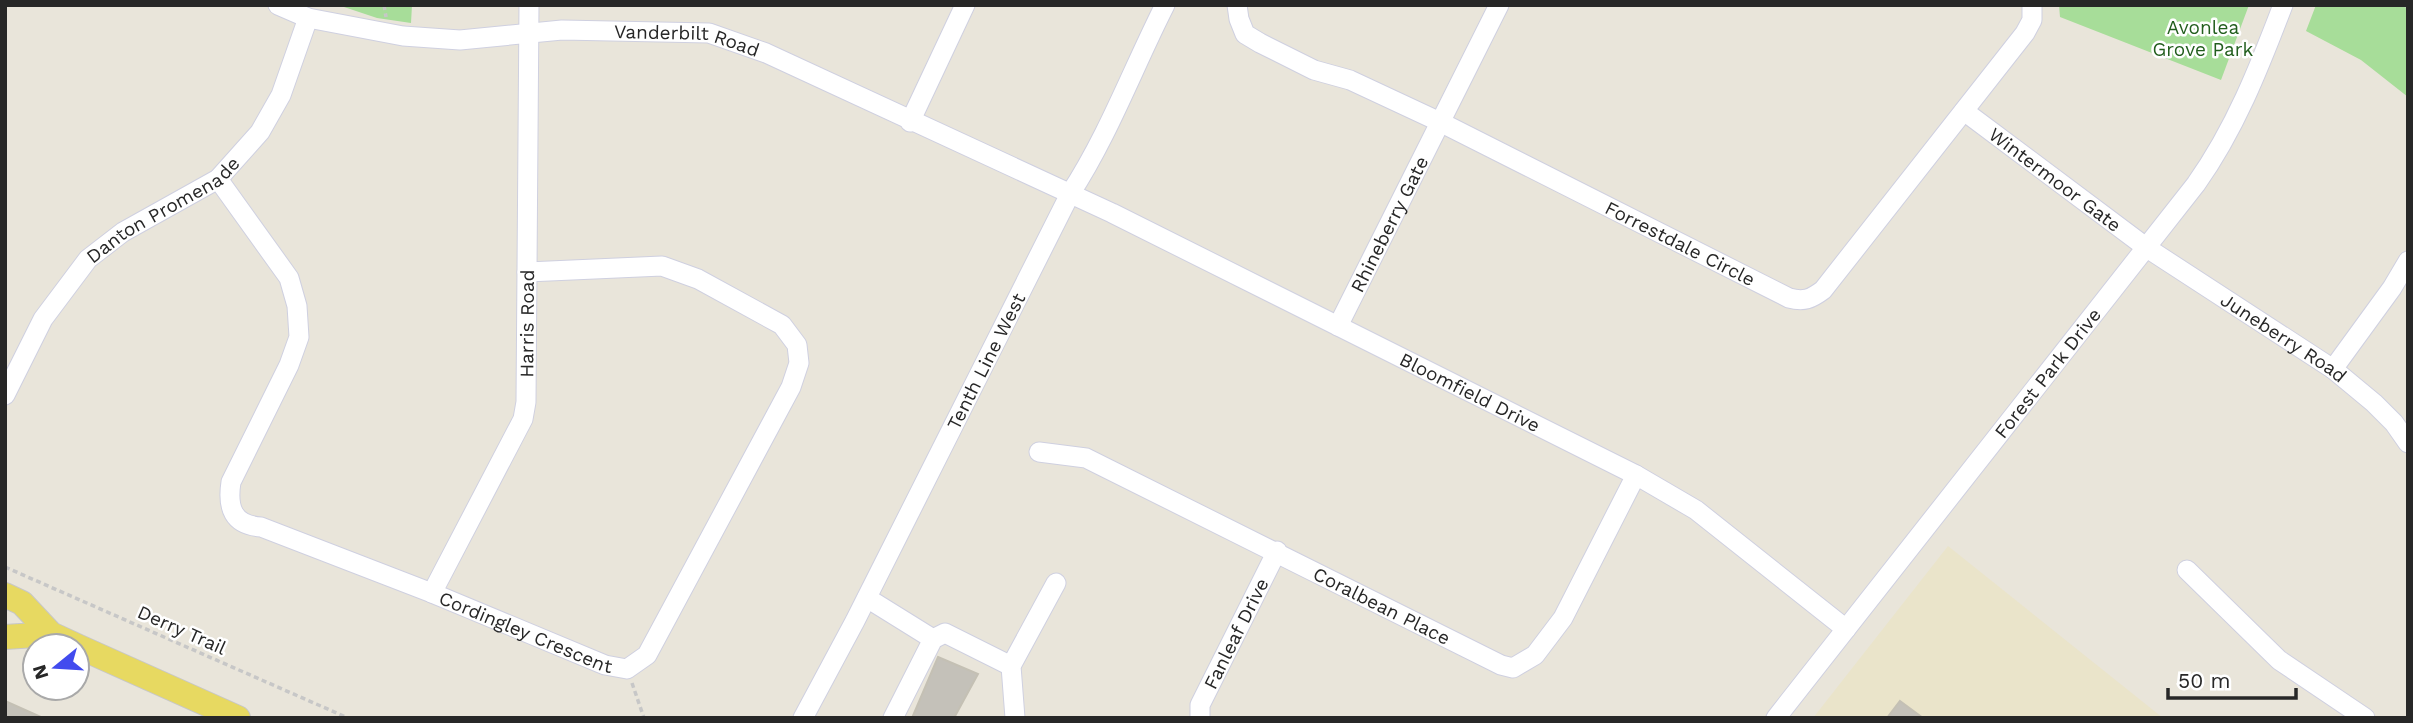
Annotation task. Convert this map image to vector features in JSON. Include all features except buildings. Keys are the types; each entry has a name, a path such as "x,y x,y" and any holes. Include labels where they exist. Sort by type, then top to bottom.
{"main road":[{"path":"5,595 22,603 49,632"},
{"path":"91,652 238,718"}],"street":[{"name":"Vanderbilt Road","path":"278,5 308,18 390,34 437,39 460,40 562,30 709,33 766,53 1070,194"},
{"name":"Harris Road","path":"432,593 523,419 526,402 529,5"},
{"path":"911,122 965,5"},
{"name":"Tenth Line West","path":"803,718 1070,194 1089,165 1165,5"},
{"name":"Forrestdale Circle","path":"1237,5 1245,34 1260,43 1314,70 1350,80 1440,122 1789,298 1802,301 1823,290 1965,111 2025,33 2032,20 2032,5"},
{"name":"Rhineberry Gate","path":"1338,326 1499,5"},
{"name":"Forest Park Drive","path":"1776,718 2196,184 2225,139 2250,87 2283,5"},
{"name":"Danton Promenade","path":"5,395 43,320 88,259 123,232 218,179 260,131 281,95 308,18"},
{"name":"Wintermoor Gate","path":"1965,111 2147,248"},
{"name":"Cordingley Crescent","path":"218,179 289,278 297,306 299,337 289,365 231,482 228,499 232,512 247,526 261,527 432,593 605,666 628,669 648,655 791,387 799,363 797,345 782,325 698,279 662,266 527,272"},
{"name":"Bloomfield Drive","path":"1070,194 1636,475 1696,510 1846,629"},
{"name":"Juneberry Road","path":"2147,248 2333,369 2374,403 2394,423 2408,443"},
{"path":"2333,369 2392,288 2408,261"},
{"name":"Coralbean Place","path":"1039,452 1086,458 1501,665 1513,668 1535,655 1563,618 1636,475"},
{"name":"Fanleaf Drive","path":"1200,718 1200,705 1277,551"},
{"path":"2187,570 2280,660 2365,718"},
{"path":"1015,718 1012,666 1056,583"},
{"path":"866,598 933,639"},
{"path":"893,718 933,639 945,633 1012,666"}],"path":[{"name":"Derry Trail","path":"5,567 348,718"},
{"path":"628,669 644,718"}],"shaded area":[{"path":"1948,546 2163,718 1813,718"}],"green space":[{"path":"338,5 412,5 411,23 377,18"},
{"name":"Avonlea Grove Park","path":"2059,5 2249,5 2221,80 2060,17"},
{"path":"2316,5 2408,5 2408,97 2361,60 2306,31"}]}
